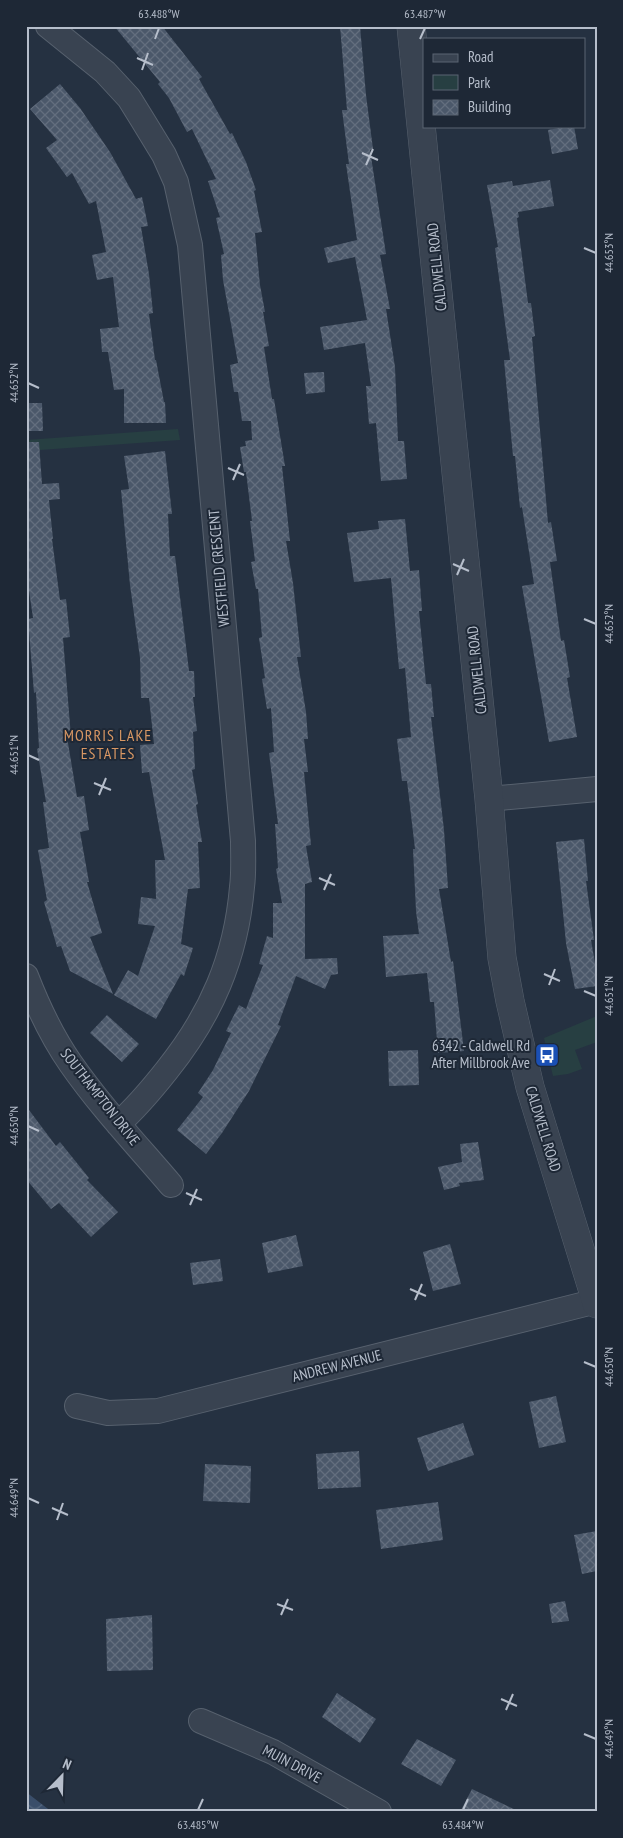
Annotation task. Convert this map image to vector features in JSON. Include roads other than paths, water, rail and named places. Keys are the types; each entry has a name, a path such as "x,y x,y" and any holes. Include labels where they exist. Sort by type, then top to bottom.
{"street":[{"name":"WESTFIELD CRESCENT","path":"48,26 105,72 129,98 164,155 176,182 190,245 243,841 242,887 236,926 231,952 218,990 206,1014 175,1060 118,1124"},
{"name":"CALDWELL ROAD","path":"411,26 489,799 502,958 530,1087 596,1302"},
{"path":"489,799 597,789"},
{"name":"SOUTHAMPTON DRIVE","path":"26,976 49,1028 71,1064 118,1124 171,1184"},
{"name":"ANDREW AVENUE","path":"77,1406 108,1413 158,1411 596,1302"},
{"name":"MUIN DRIVE","path":"201,1721 273,1752 379,1812"}],"water":[{"path":"26,1792 52,1812 26,1812"}],"place":[{"name":"6342 - Caldwell Rd After Millbrook Ave","path":"547,1055"}],"district":[{"name":"MORRIS LAKE ESTATES","path":"108,744"}]}
